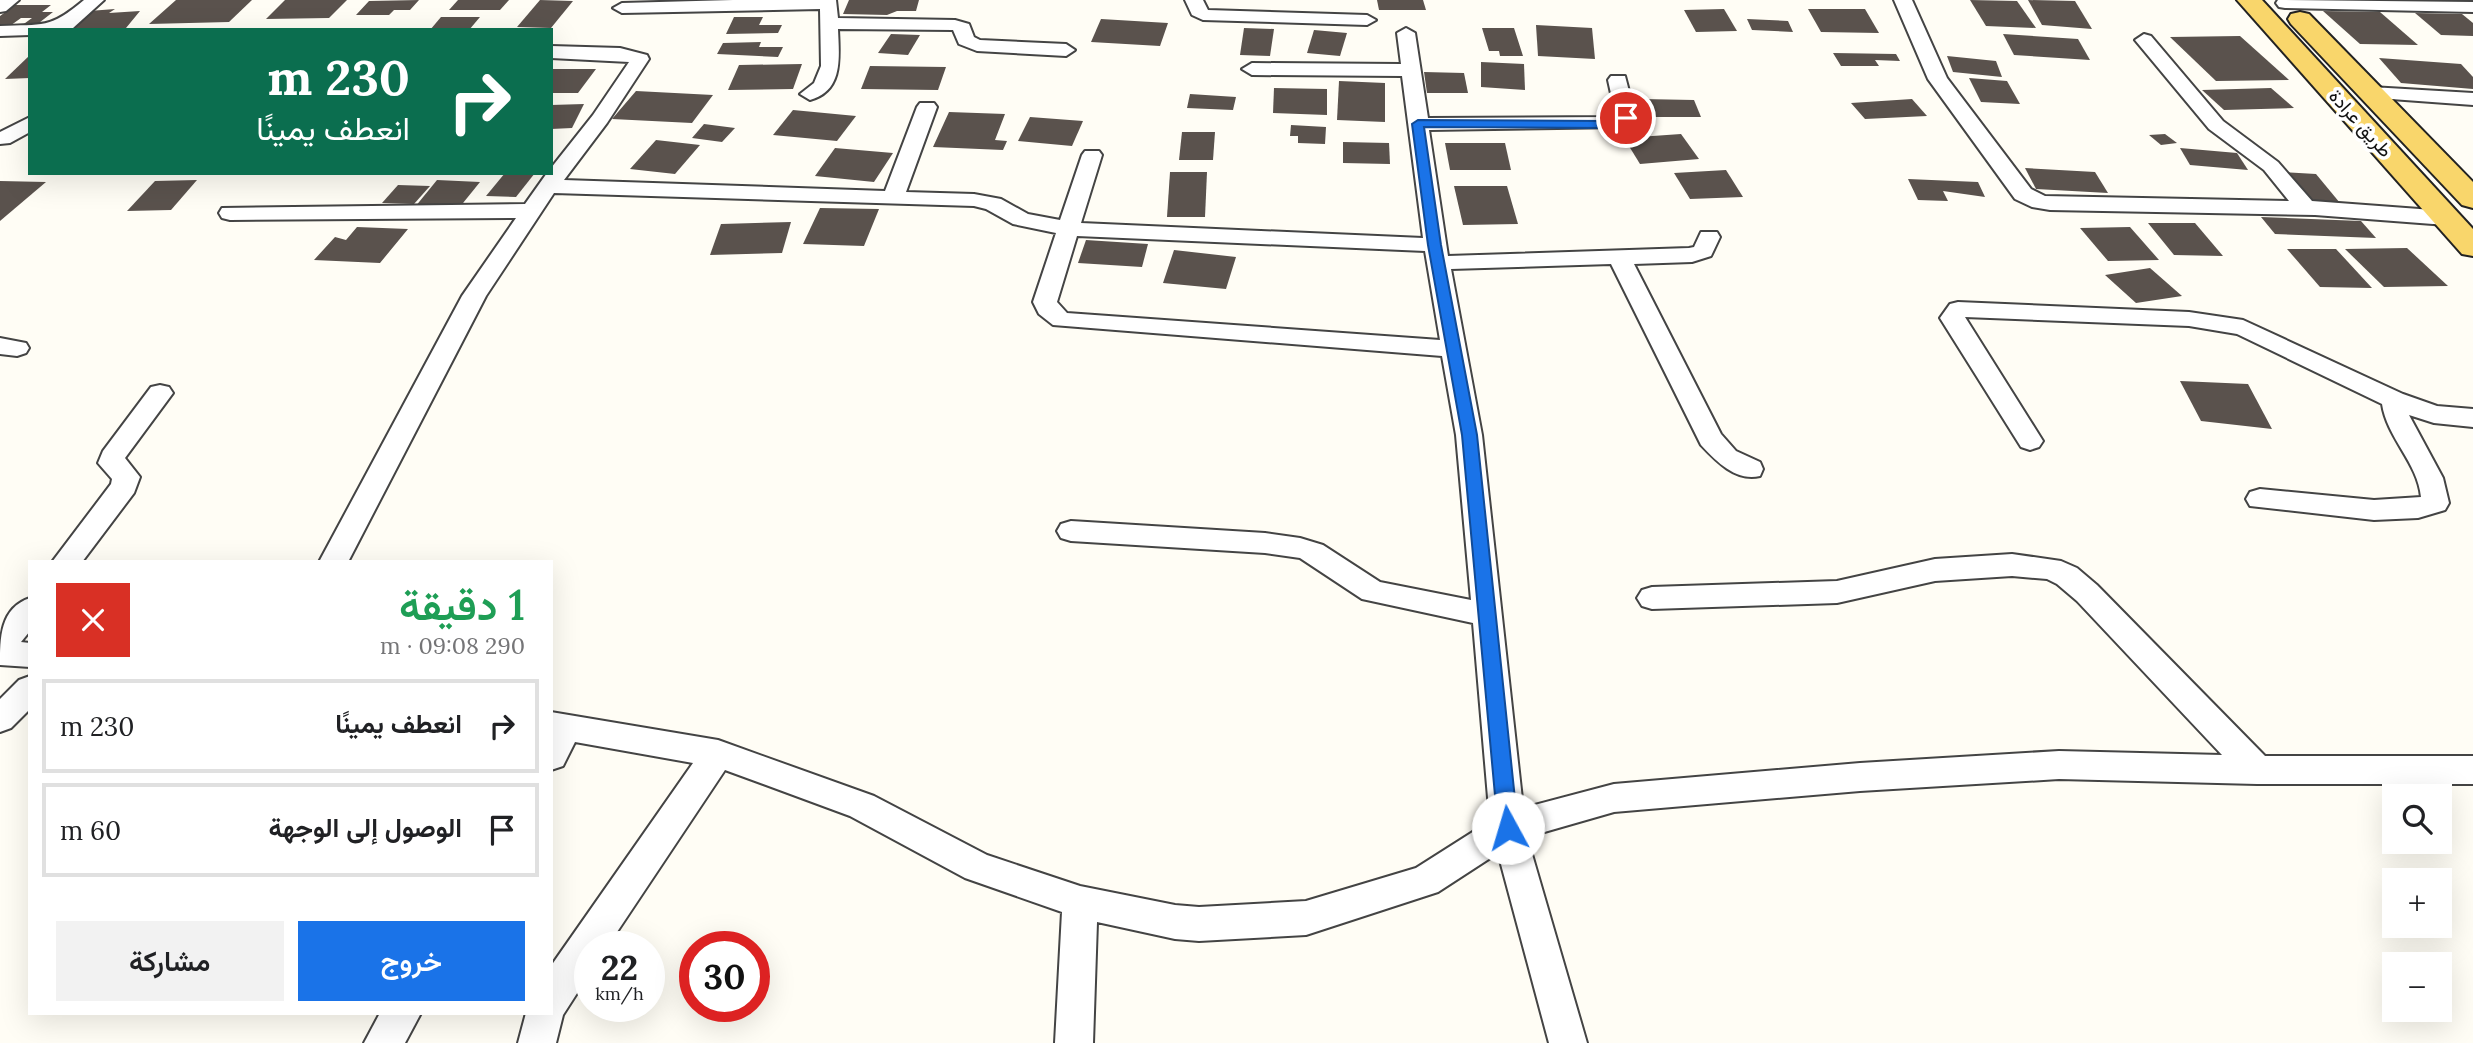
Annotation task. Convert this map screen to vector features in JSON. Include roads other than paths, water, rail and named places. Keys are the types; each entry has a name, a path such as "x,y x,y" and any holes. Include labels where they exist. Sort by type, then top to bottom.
{"main road":[{"name":"طريق عرادة","path":"2249,0 2473,247"},
{"path":"2283,1 2473,199"}],"street":[{"path":"0,7 10,0"},
{"path":"50,28 67,24 95,0"},
{"path":"1194,0 1198,11 1203,15 1367,20"},
{"path":"1903,0 1938,79 2001,161 2017,188 2030,199 2050,203 2306,208 2446,218"},
{"path":"2283,1 2473,7"},
{"path":"622,8 829,2 830,66 823,86 810,94"},
{"path":"828,23 955,25 963,28 966,40 977,45 1066,50"},
{"path":"0,31 28,30"},
{"path":"1406,33 1436,254 1469,435 1508,828 1568,1043"},
{"path":"2144,40 2217,125 2271,166 2306,208"},
{"path":"334,560 474,296 548,186 600,119 640,60 620,54 553,52"},
{"path":"1252,69 1411,70"},
{"path":"1418,124 1617,123 1626,118 1618,80"},
{"path":"2371,93 2473,99"},
{"path":"893,198 928,107"},
{"path":"1,139 28,124"},
{"path":"1,139 28,139"},
{"path":"1092,155 1071,229 1045,302 1047,309 1061,320 1453,349"},
{"path":"548,186 974,200 993,204 1021,219 1071,229 1436,254 1619,257 1692,255 1703,251 1709,237"},
{"path":"230,213 531,211"},
{"path":"1619,257 1710,439 1727,457 1750,469"},
{"path":"2030,441 1952,318 1958,309 2227,324 2257,334 2394,400 2434,414 2473,418"},
{"path":"68,560 119,494 126,477 111,463 112,457 160,393"},
{"path":"2260,499 2394,511 2421,509 2435,503 2436,489 2395,416 2394,400"},
{"path":"1071,531 1265,543 1300,548 1313,552 1372,591 1487,615"},
{"path":"1652,598 1837,592 1935,570 1964,567 2012,565 2051,569 2067,576 2087,593 2257,770"},
{"path":"28,612 0,650 28,655"},
{"path":"0,719 28,691"},
{"path":"556,736 718,754 862,806 977,867 1080,902 1175,922 1199,923 1306,918 1426,881 1508,828 1570,808 1614,798 1860,777 2059,765 2257,770 2473,771"},
{"path":"553,998 718,754"},
{"path":"1074,1043 1080,902"},
{"path":"383,1043 401,1015"},
{"path":"537,1043 544,1015"}]}
